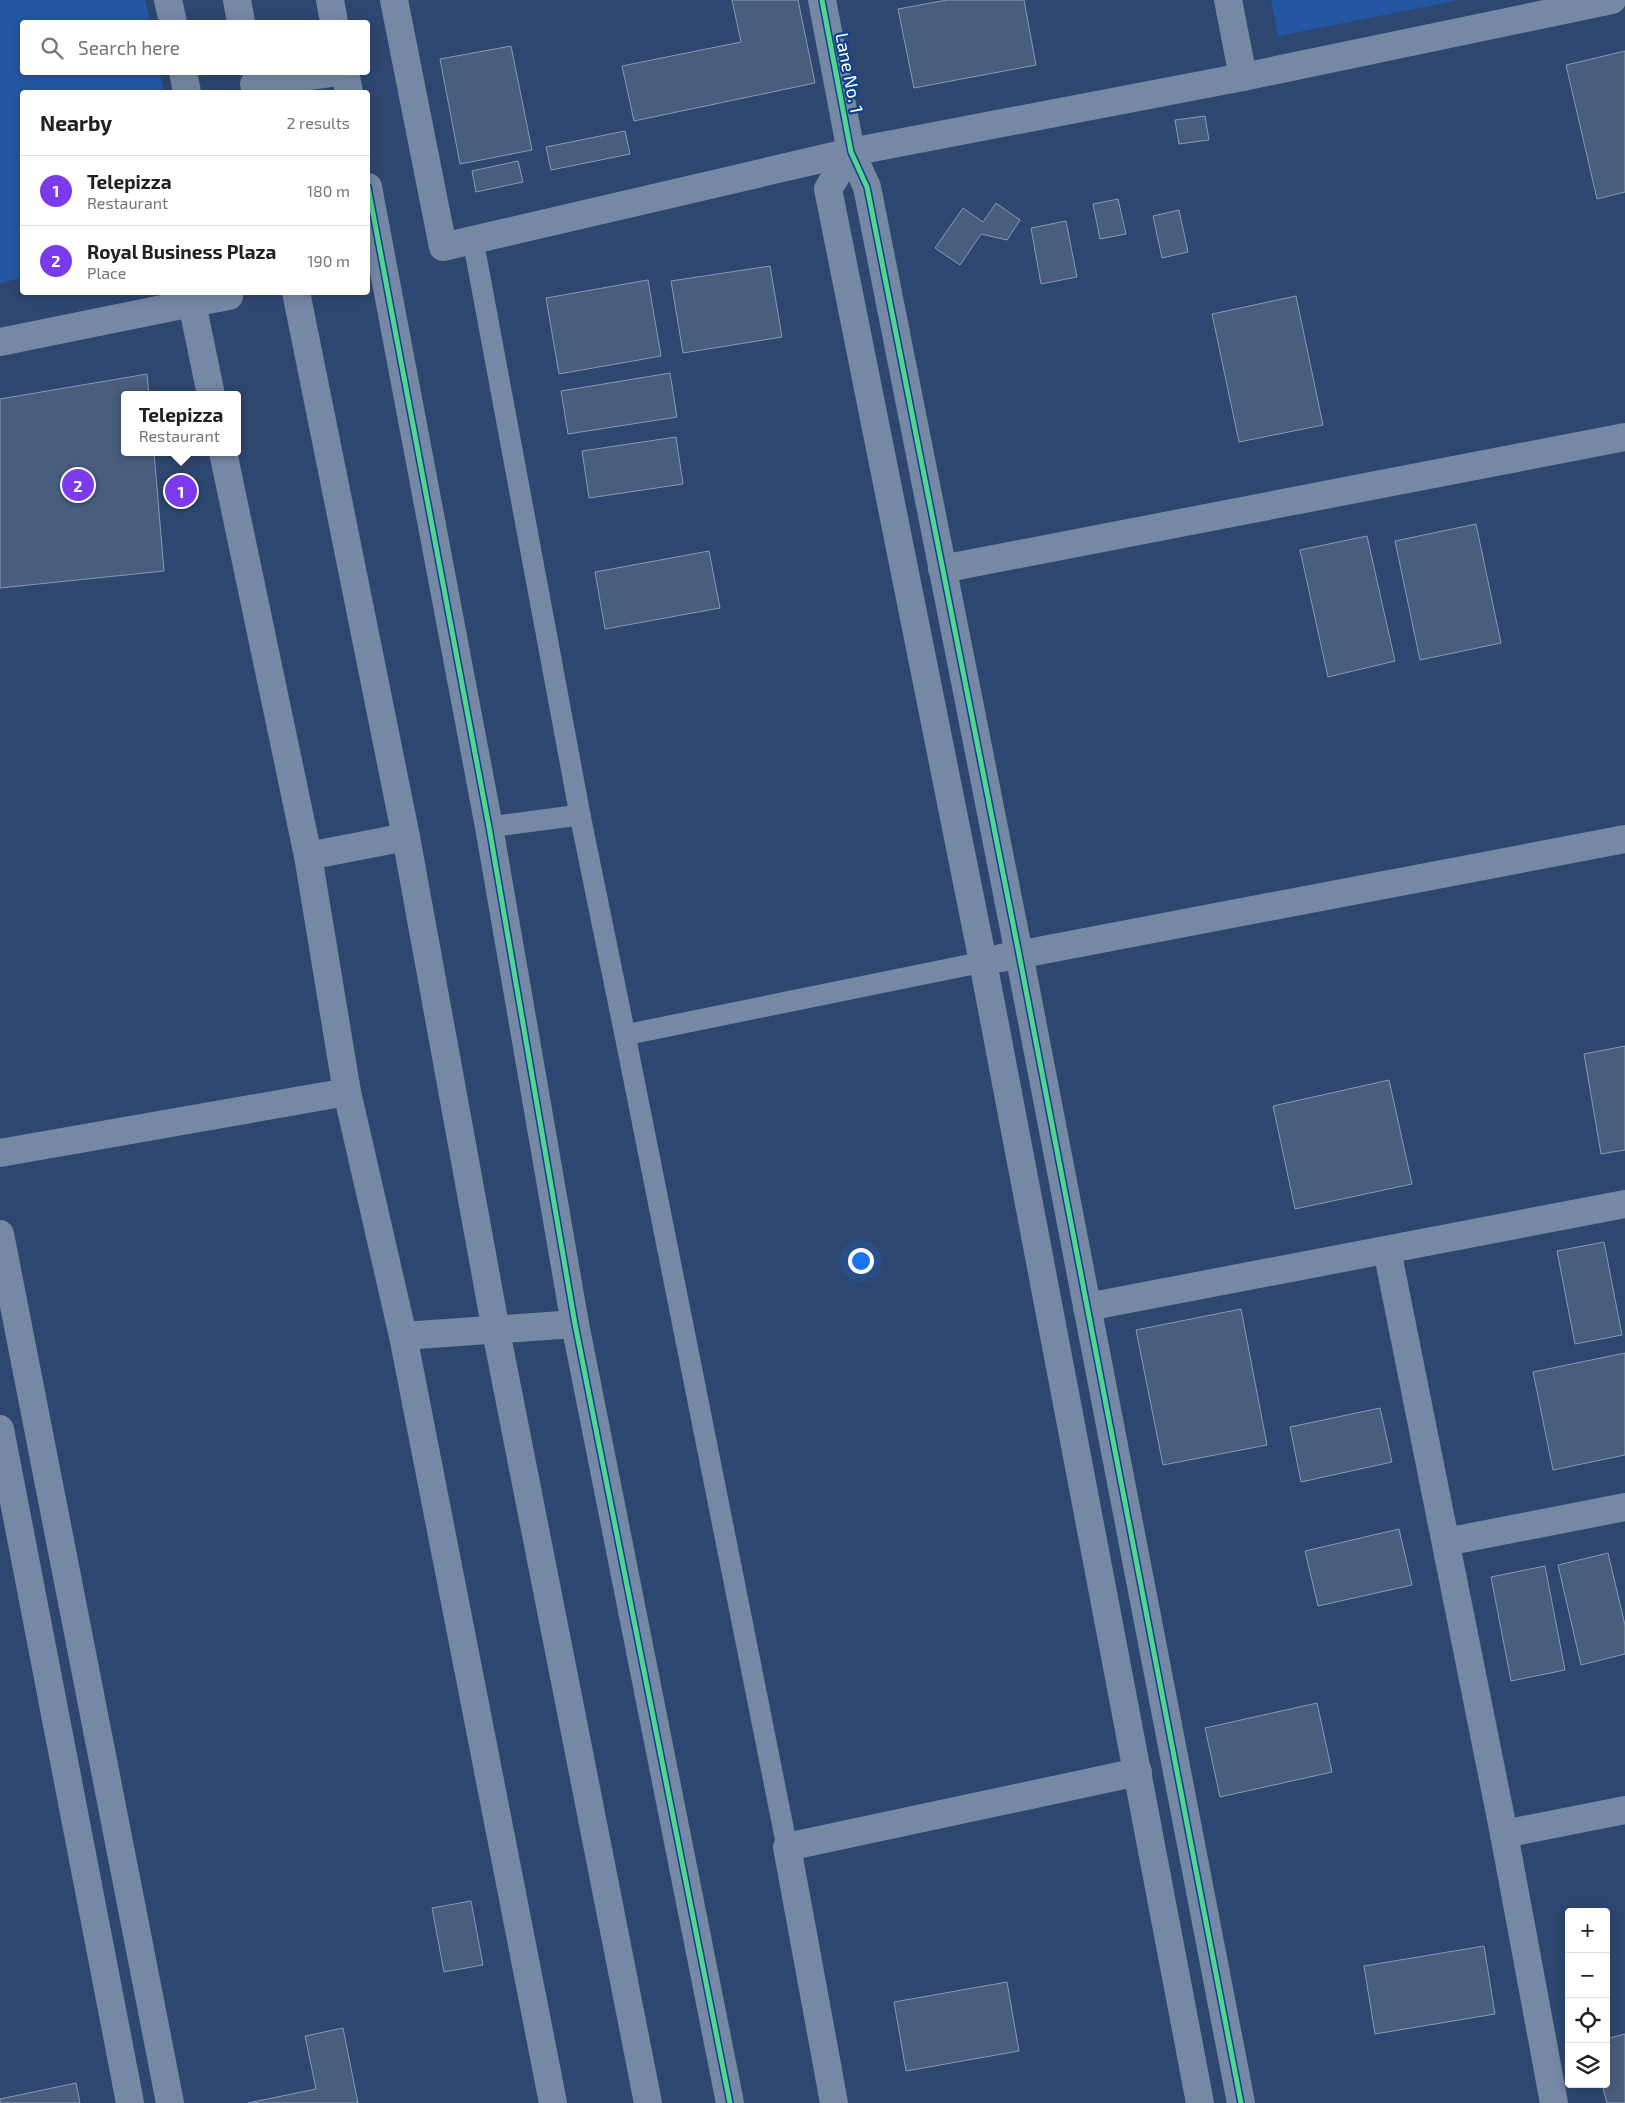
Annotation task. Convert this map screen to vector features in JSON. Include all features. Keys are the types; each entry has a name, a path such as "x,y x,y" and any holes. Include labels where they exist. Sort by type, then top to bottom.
{"street":[{"path":"168,0 173,20"},
{"path":"237,0 241,20"},
{"path":"330,0 334,20"},
{"path":"394,0 443,247 851,152 1242,77 1612,0"},
{"name":"Lane No. 1","path":"822,0 851,152 867,187 1019,954 1241,2103"},
{"path":"1228,0 1242,77"},
{"path":"184,75 187,90"},
{"path":"253,83 316,75"},
{"path":"345,75 348,90"},
{"path":"851,152 828,189 982,962 1200,2103"},
{"path":"370,198 489,827 576,1324 730,2103"},
{"path":"0,342 229,295"},
{"path":"297,295 406,836 496,1330 648,2103"},
{"path":"192,303 210,391"},
{"path":"942,569 1625,437"},
{"path":"224,456 308,856 347,1092 403,1336 553,2103"},
{"path":"308,856 406,836"},
{"path":"982,962 1625,840"},
{"path":"0,1153 347,1092"},
{"path":"1087,1306 1625,1204"},
{"path":"0,1234 170,2103"},
{"path":"1386,1250 1504,1834 1554,2103"},
{"path":"403,1336 576,1324"},
{"path":"0,1429 130,2103"},
{"path":"1446,1542 1625,1506"},
{"path":"834,2103 787,1847 1138,1772"},
{"path":"1504,1834 1625,1810"}],"lane":[{"path":"473,240 580,815 787,1847"},
{"path":"489,827 580,815"},
{"path":"625,1036 982,962"}],"shaded area":[{"path":"0,0 145,0 150,20 20,20 20,75 160,75 164,90 20,90 20,278 0,283"},
{"path":"1271,0 1459,0 1278,36"}],"building":[{"path":"732,0 798,0 815,83 634,121 622,66 741,42"},
{"path":"947,0 1024,0 1036,65 914,88 898,9"},
{"path":"511,46 532,150 460,164 440,59"},
{"path":"1625,51 1625,192 1597,199 1566,65"},
{"path":"1205,116 1209,140 1179,144 1175,120"},
{"path":"625,131 630,154 551,170 546,147"},
{"path":"518,161 523,182 476,192 472,171"},
{"path":"1118,199 1126,234 1100,239 1093,204"},
{"path":"996,203 1020,220 1007,240 981,234 960,265 935,248 963,208 983,222"},
{"path":"1179,210 1188,252 1162,258 1153,216"},
{"path":"1066,221 1077,277 1041,284 1031,228"},
{"path":"770,266 782,337 683,353 671,281"},
{"path":"648,280 661,356 559,374 546,298"},
{"path":"1296,296 1323,425 1239,442 1212,314"},
{"path":"670,373 677,417 568,434 561,391"},
{"path":"147,374 149,391 121,391 121,456 154,456 164,571 0,588 0,399"},
{"path":"676,437 683,484 589,498 582,451"},
{"path":"1476,524 1501,643 1420,660 1395,541"},
{"path":"1367,536 1395,661 1328,677 1300,550"},
{"path":"709,551 720,608 605,629 595,572"},
{"path":"1625,1046 1625,1150 1601,1154 1584,1054"},
{"path":"1389,1080 1412,1184 1295,1209 1273,1106"},
{"path":"1604,1242 1622,1335 1575,1344 1557,1251"},
{"path":"1241,1309 1267,1445 1163,1465 1136,1330"},
{"path":"1625,1353 1625,1455 1553,1470 1533,1372"},
{"path":"1380,1408 1392,1462 1301,1482 1290,1427"},
{"path":"1399,1529 1412,1585 1318,1606 1305,1551"},
{"path":"1608,1553 1625,1625 1625,1654 1581,1665 1558,1565"},
{"path":"1545,1566 1565,1670 1511,1681 1491,1577"},
{"path":"1317,1703 1332,1772 1220,1797 1205,1728"},
{"path":"471,1901 483,1965 444,1972 432,1908"},
{"path":"1484,1946 1495,2014 1375,2034 1364,1966"},
{"path":"1007,1982 1019,2051 906,2071 894,2002"},
{"path":"343,2028 358,2103 248,2103 316,2089 305,2036"},
{"path":"1625,2034 1625,2103 1607,2103 1603,2088 1610,2088 1610,2038"},
{"path":"76,2083 80,2103 0,2103 0,2099"}],"cycle path":[{"path":"822,0 851,152 867,187 1019,954 1241,2103"},
{"path":"370,198 489,827 575,1324 730,2103"}],"place":[{"name":"Royal Business Plaza","path":"78,485"},
{"name":"Telepizza","path":"181,491"}]}
